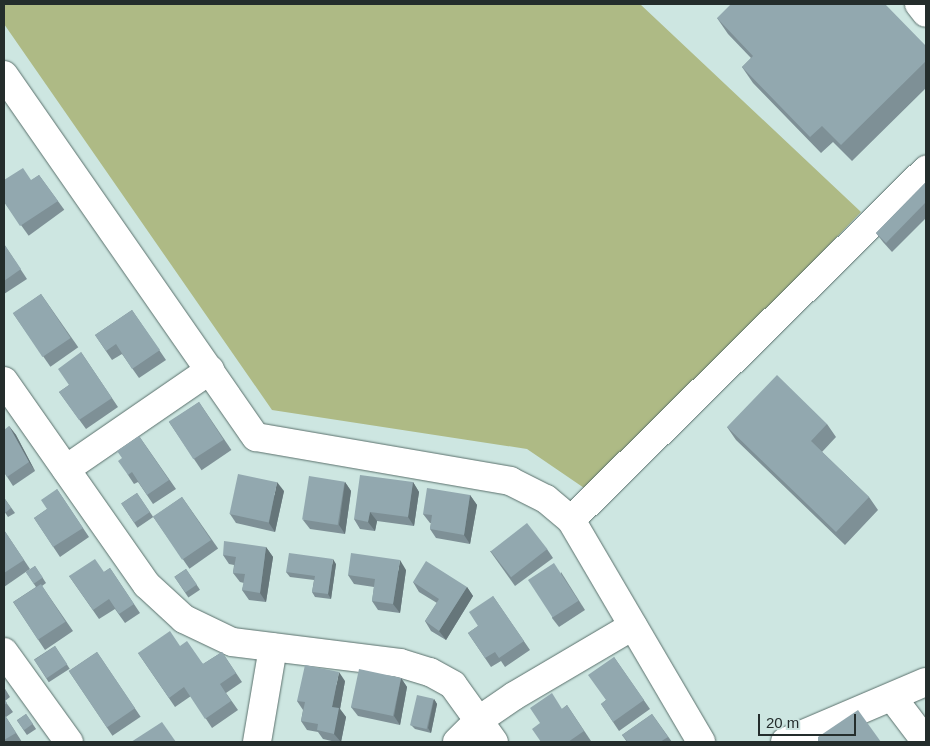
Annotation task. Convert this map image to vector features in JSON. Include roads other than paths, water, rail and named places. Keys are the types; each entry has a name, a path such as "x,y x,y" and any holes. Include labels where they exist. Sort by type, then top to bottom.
{"street":[{"path":"919,4 926,13"},
{"path":"4,75 256,438 510,481 546,499 571,520 700,742"},
{"path":"571,520 926,170"},
{"path":"66,469 210,370"},
{"path":"4,381 147,585 184,618 232,642 400,663 430,672 453,685 494,742"},
{"path":"458,742 479,720 633,626"},
{"path":"257,742 273,647"},
{"path":"4,652 69,742"},
{"path":"785,742 926,682"},
{"path":"892,697 926,742"}]}
